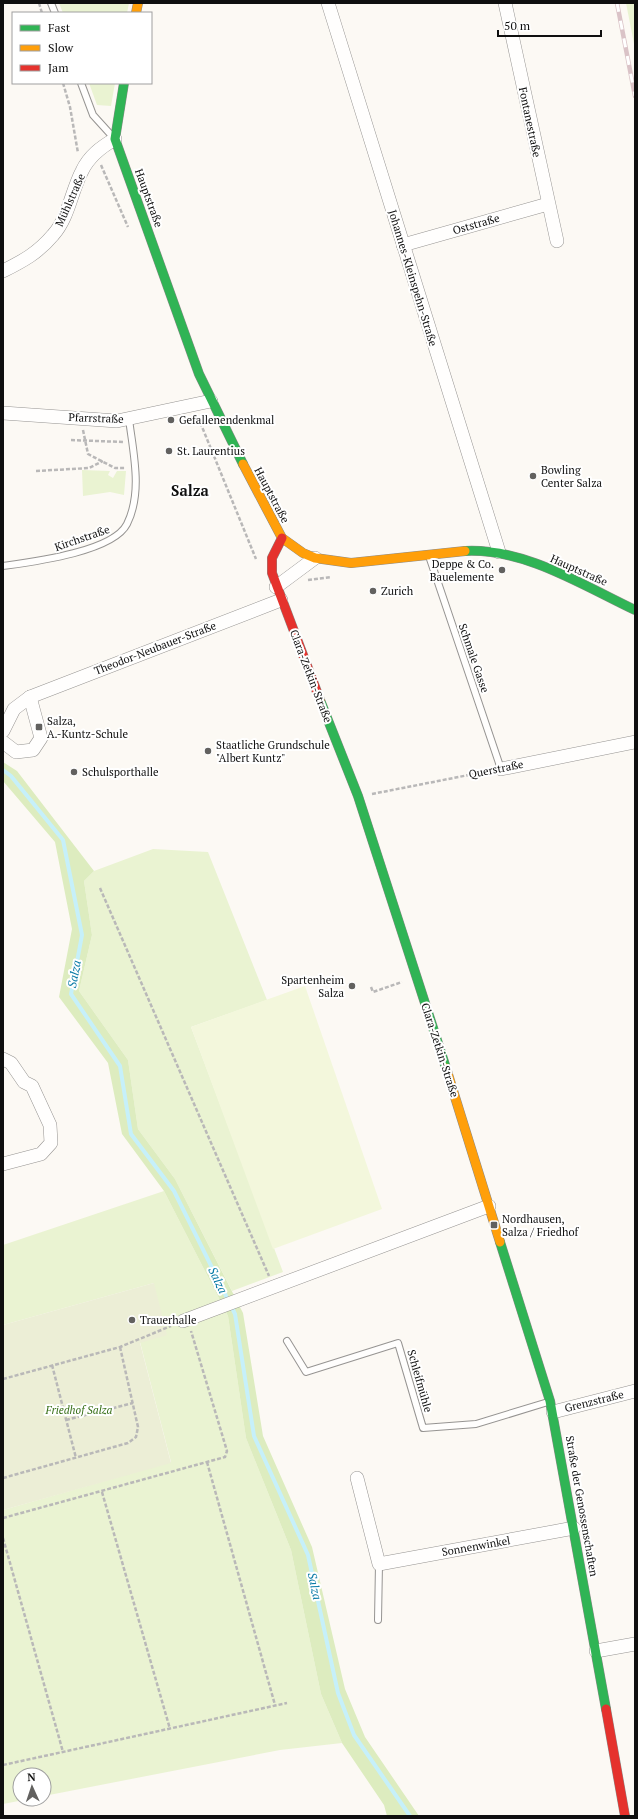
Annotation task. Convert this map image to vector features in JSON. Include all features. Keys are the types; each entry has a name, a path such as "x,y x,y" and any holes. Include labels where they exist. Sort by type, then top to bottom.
{"street":[{"name":"Johannes-Kleinspehn-Straße","path":"328,3 499,552"},
{"name":"Fontanestraße","path":"505,3 557,241"},
{"name":"Hauptstraße","path":"124,84 115,139 196,367 267,512 282,538 303,554 315,558 351,563 428,554 484,550 499,552 520,558 562,575 635,610"},
{"name":"Mühlstraße","path":"3,271 31,257 54,235 64,218 82,171 96,152 115,139"},
{"name":"Oststraße","path":"403,245 548,204"},
{"name":"Pfarrstraße","path":"3,413 117,421 211,400"},
{"name":"Clara-Zetkin-Straße","path":"282,538 274,550 270,563 272,574 358,796 489,1206"},
{"path":"279,594 315,558"},
{"name":"Theodor-Neubauer-Straße","path":"3,732 14,709 30,697 279,594"},
{"path":"3,742 16,752 33,750 41,738 30,697"},
{"name":"Querstraße","path":"501,768 635,742"},
{"path":"3,1059 11,1063 24,1082 32,1086 50,1125 51,1143 41,1154 3,1164"},
{"path":"185,1320 489,1206"},
{"name":"Straße der Genossenschaften","path":"489,1206 551,1406 625,1816"},
{"name":"Grenzstraße","path":"551,1406 635,1391"},
{"path":"357,1478 378,1564"},
{"name":"Sonnenwinkel","path":"378,1564 574,1528"},
{"path":"596,1651 635,1644"}],"lane":[{"name":"Hauptstraße","path":"81,84 93,115 115,139"},
{"name":"Kirchstraße","path":"3,566 55,559 104,543 118,536 127,525 132,511 135,468 128,419"},
{"name":"Schmale Gasse","path":"428,554 501,768"},
{"name":"Schleifmühle","path":"287,1341 306,1372 398,1343 423,1428 476,1424 551,1406"},
{"path":"378,1564 378,1620"}],"path":[{"path":"63,84 70,107 82,171"},
{"path":"80,418 88,454 115,468 135,468"},
{"path":"71,440 131,442"},
{"path":"36,471 89,468 103,461"},
{"name":"Querstraße","path":"358,796 501,768"},
{"path":"100,888 273,1287"},
{"path":"371,987 373,992 416,977"},
{"path":"3,1378 120,1347 185,1320 218,1428 227,1451 224,1457 102,1492 3,1518"},
{"path":"3,1478 128,1443 136,1437 138,1427 120,1347"},
{"path":"52,1365 76,1458"},
{"path":"66,1420 133,1403"},
{"path":"207,1462 276,1705"},
{"path":"102,1492 170,1729"},
{"path":"3,1538 63,1752"},
{"path":"3,1765 287,1703"}],"green space":[{"path":"59,3 129,3 127,12 63,12"},
{"path":"626,3 635,3 635,49"},
{"path":"89,84 115,84 111,106 97,105"},
{"path":"82,470 110,471 108,475 113,478 117,471 126,471 124,495 110,492 83,496"},
{"path":"3,762 17,771 94,871 84,881 92,935 79,991 128,1060 138,1129 175,1179 243,1313 263,1436 312,1547 345,1689 365,1737 419,1816 387,1816 384,1805 342,1743 321,1694 291,1550 246,1438 228,1316 164,1191 122,1134 108,1063 59,997 72,929 55,842 3,781"},
{"path":"153,849 208,852 267,1000 191,1027 283,1272 232,1291 175,1179 138,1129 128,1060 79,991 92,935 84,881 94,871"},
{"path":"305,986 382,1209 273,1249 191,1027"},
{"path":"164,1191 228,1316 246,1438 291,1550 321,1694 342,1743 280,1750 52,1794 52,1767 12,1767 12,1802 3,1804 3,1510 171,1462 140,1342 154,1283 3,1325 3,1245"},
{"name":"Friedhof Salza","path":"154,1283 167,1335 140,1343 171,1463 3,1510 3,1325"}],"waterway":[{"name":"Salza","path":"3,770 11,776 63,840 82,935 71,994 120,1066 131,1134 174,1191 235,1314 254,1436 308,1555 338,1693 354,1735 410,1816"}],"railway":[{"path":"617,3 635,96"}],"traffic: fast":[{"path":"124,84 115,139 199,374 243,464"},
{"path":"465,551 509,555 531,562 553,570 635,610"},
{"path":"320,700 358,796 446,1068"},
{"path":"500,1242 550,1401 606,1709"}],"traffic: slow":[{"path":"136,12 138,3"},
{"path":"243,464 282,538 303,553 315,558 351,563 465,551"},
{"path":"446,1068 500,1242"}],"traffic: jam":[{"path":"282,538 272,558 272,573 320,700"},
{"path":"606,1709 625,1816"}],"place":[{"name":"Gefallenendenkmal","path":"171,420"},
{"name":"St. Laurentius","path":"169,451"},
{"name":"Bowling Center Salza","path":"533,476"},
{"name":"Deppe & Co. Bauelemente","path":"502,570"},
{"name":"Zurich","path":"373,591"},
{"name":"Salza, A.-Kuntz-Schule","path":"39,727"},
{"name":"Staatliche Grundschule \"Albert Kuntz\"","path":"208,751"},
{"name":"Schulsporthalle","path":"74,772"},
{"name":"Spartenheim Salza","path":"352,986"},
{"name":"Nordhausen, Salza / Friedhof","path":"494,1225"},
{"name":"Trauerhalle","path":"132,1320"}],"district":[{"name":"Salza","path":"190,490"}]}
